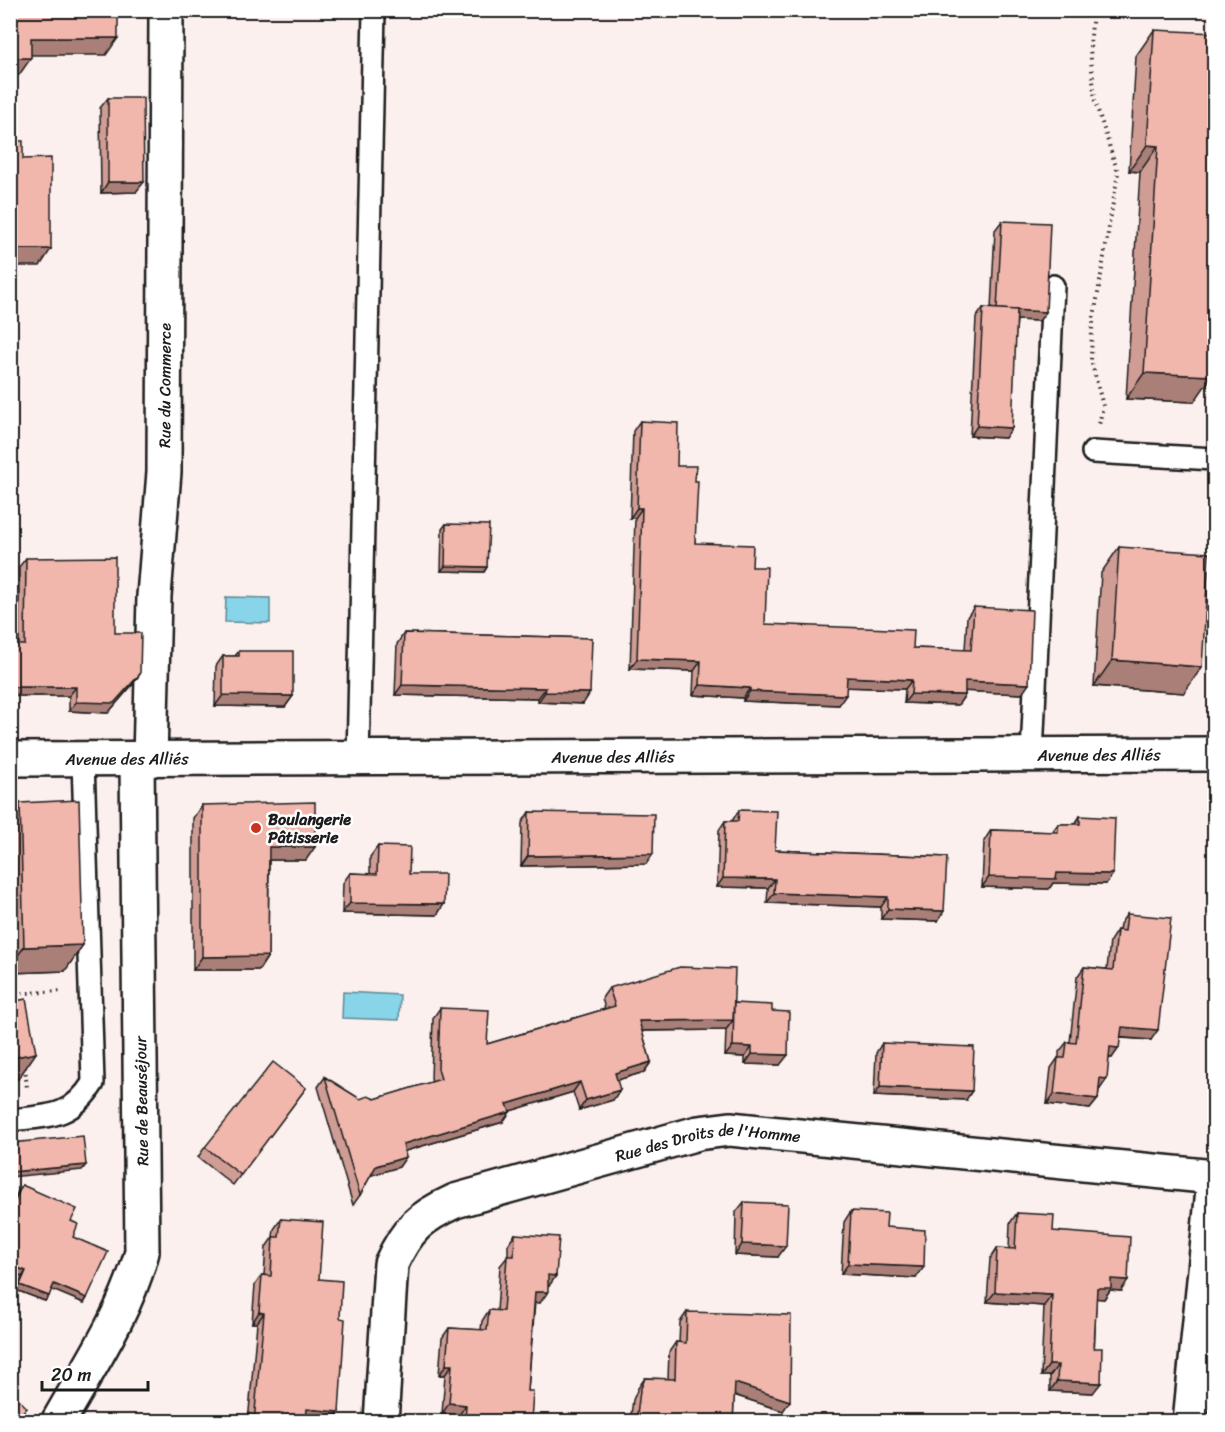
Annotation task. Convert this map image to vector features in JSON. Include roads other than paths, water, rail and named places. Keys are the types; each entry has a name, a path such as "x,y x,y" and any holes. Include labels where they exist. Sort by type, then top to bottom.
{"street":[{"name":"Rue du Commerce","path":"144,760 164,472 166,10"},
{"name":"Avenue des Alliés","path":"10,759 358,760 1215,754"},
{"name":"Rue de Beauséjour","path":"58,1422 123,1304 134,1280 142,1252 144,760"},
{"name":"Rue des Droits de l'Homme","path":"381,1422 391,1264 400,1244 414,1225 430,1213 455,1201 698,1133 730,1129 1214,1186"},
{"path":"1190,1422 1214,1186"}],"lane":[{"path":"358,760 374,10"},
{"path":"1032,755 1053,286"},
{"path":"1093,452 1215,459"},
{"path":"20,1119 61,1114 82,1101 93,1083 83,760"}],"water":[{"path":"226,597 270,598 270,623 225,622"},
{"path":"343,992 400,995 399,1020 342,1018"}],"place":[{"name":"Boulangerie Pâtisserie","path":"256,828"}]}
